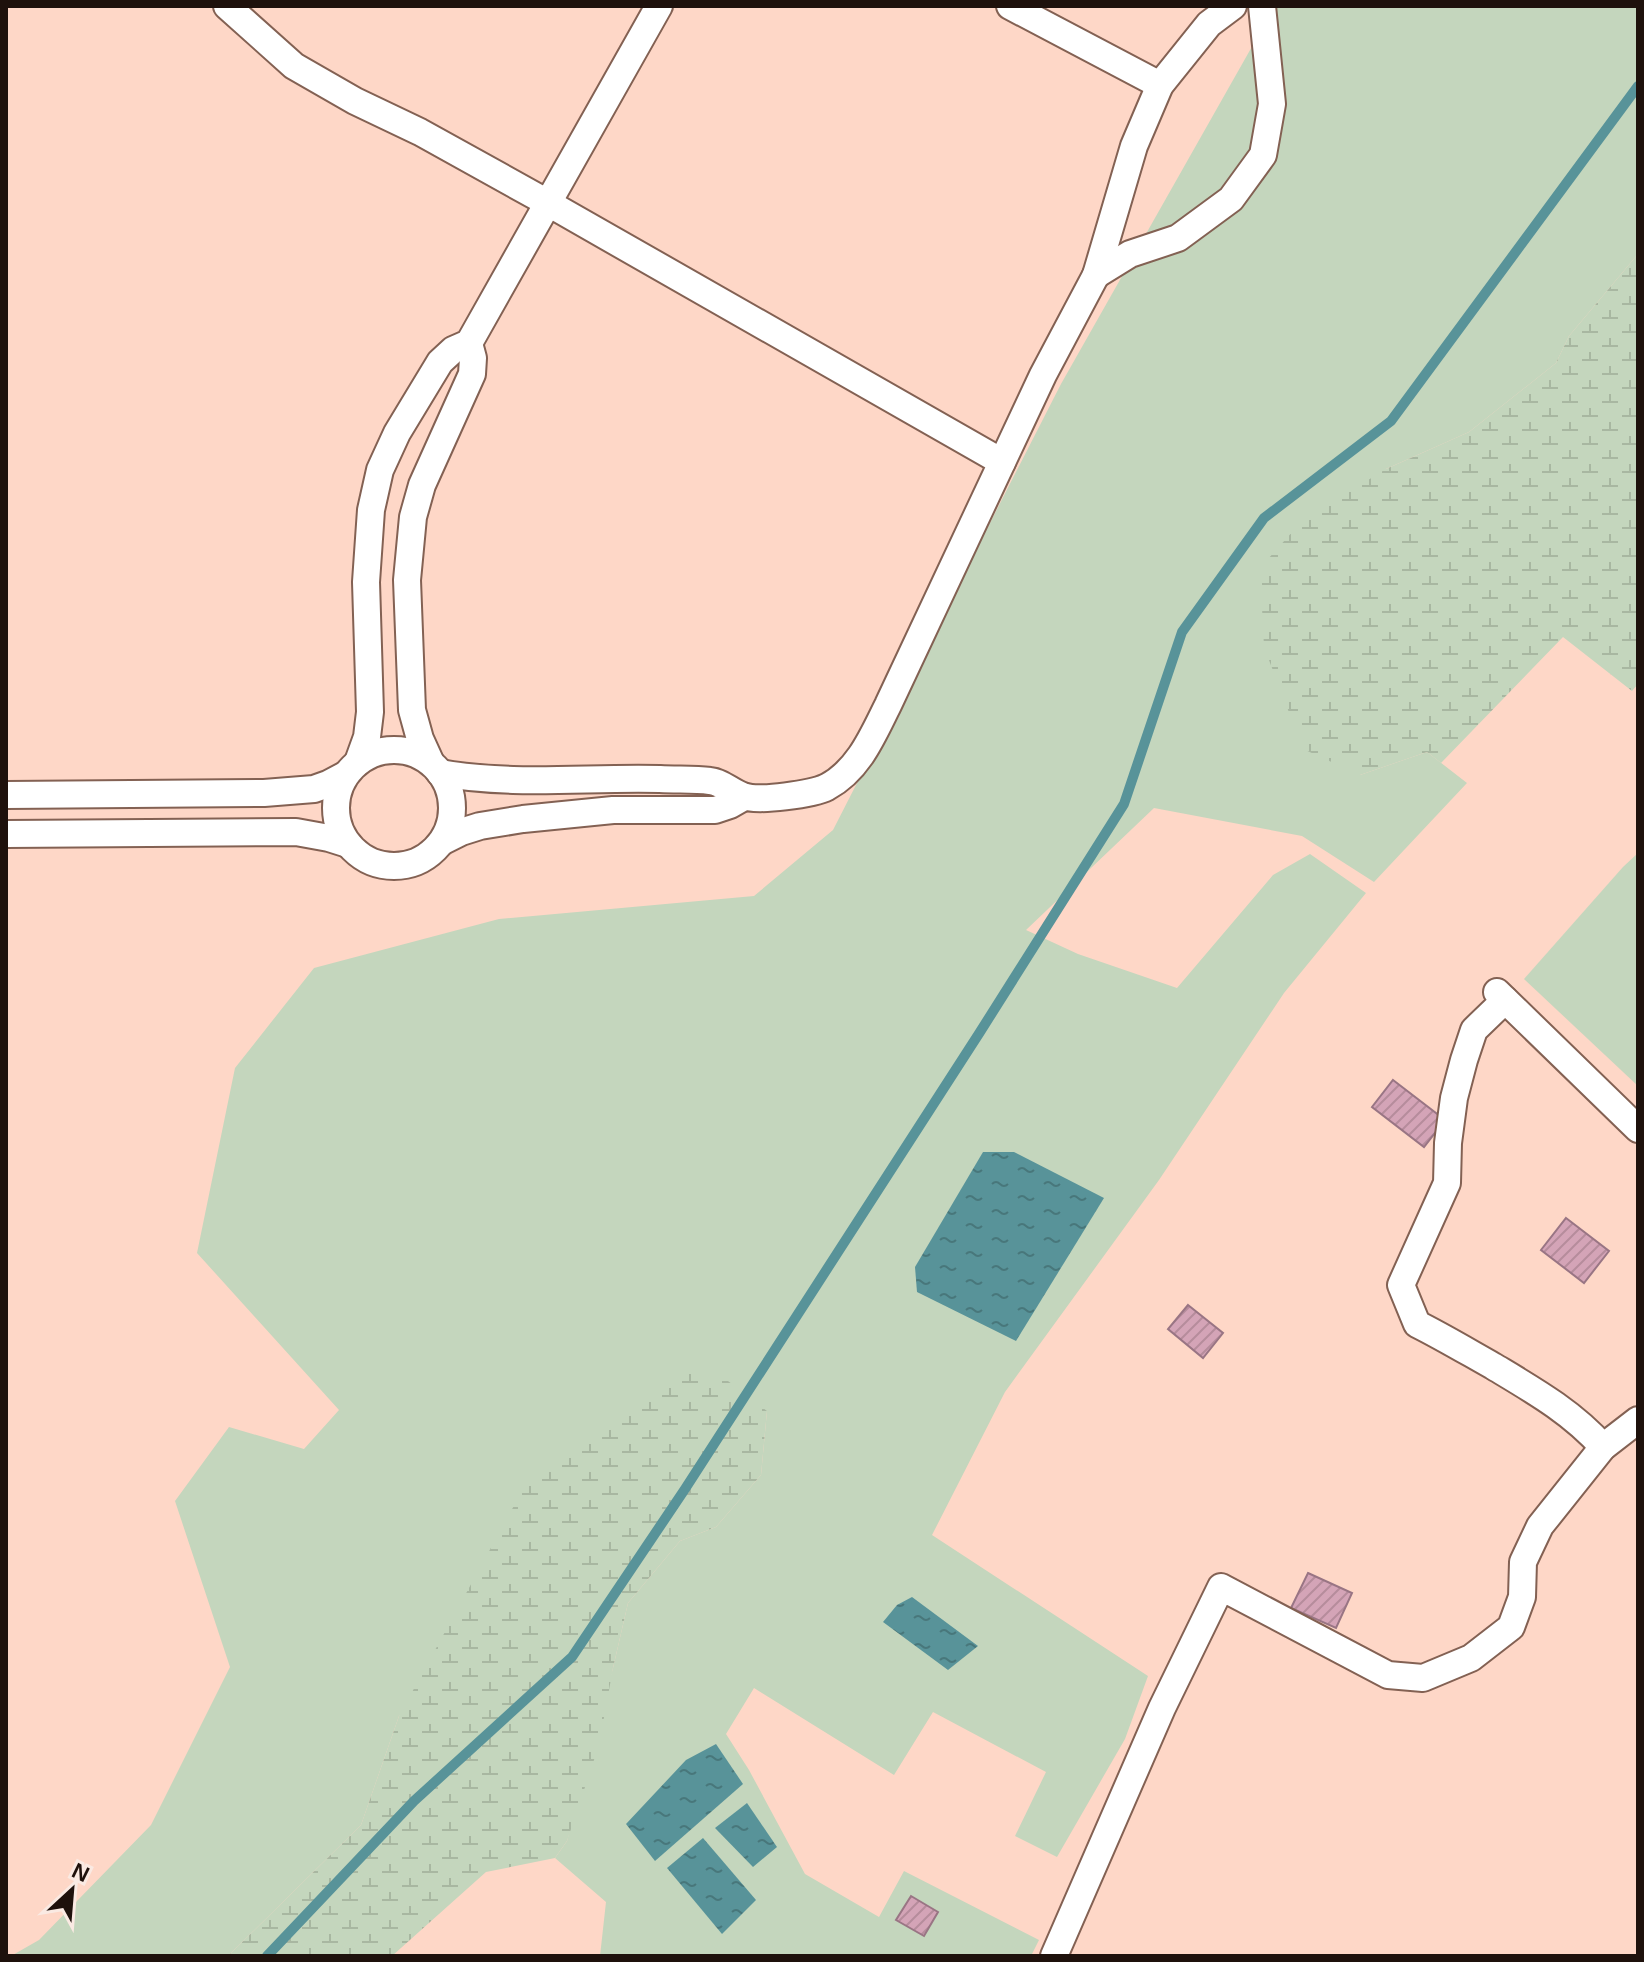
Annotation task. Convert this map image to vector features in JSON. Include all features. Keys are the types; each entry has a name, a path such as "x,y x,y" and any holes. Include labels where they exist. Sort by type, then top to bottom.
{"street":[{"path":"227,6 294,66 548,203 1002,462"},
{"path":"659,6 469,343 453,350 440,362 397,433 380,470 371,510 366,582 370,712 367,737 338,792 335,810 339,828 348,844 361,856 378,864 396,866 414,863 430,854 443,841 480,826 613,810 715,810 744,797 774,798 824,788 846,775 867,746 888,705 1043,375 1096,275 1134,146 1160,85 1209,24 1233,6"},
{"path":"1010,6 1160,85"},
{"path":"1096,275 1130,254 1178,238 1231,199 1263,155 1272,104 1262,6"},
{"path":"443,841 450,824 452,806 449,789 420,739 412,710 407,580 413,517 422,485 472,374 473,358 469,343"},
{"path":"366,582 407,580"},
{"path":"6,795 264,793 314,789 373,753 392,750 410,752 435,767 492,780 613,778 712,781 744,797"},
{"path":"6,834 296,832 348,844"},
{"path":"1603,1447 1564,1410 1417,1324 1401,1285 1447,1183 1454,1098 1474,1030 1501,996 1638,1129"},
{"path":"1054,1956 1162,1708 1221,1587 1388,1675 1423,1678 1471,1658 1511,1627 1522,1597 1523,1562 1540,1526 1603,1447 1638,1420"}],"green space":[{"path":"1275,6 1638,6 1638,254 1569,336 1556,363 1469,432 1386,469 1360,775 1427,752 1467,783 1374,882 1302,836 1154,808 1026,930 1078,954 1177,988 1273,875 1310,854 1366,893 1284,993 1159,1180 1005,1392 932,1535 1148,1676 1125,1739 1057,1857 1015,1836 1046,1772 933,1712 894,1775 754,1688 726,1734 805,1874 879,1917 904,1871 1039,1940 1031,1956 600,1956 606,1902 555,1858 567,1841 628,1603 680,1541 716,1527 761,1475 767,1411 399,1716 361,1825 228,1956 11,1956 39,1940 151,1825 230,1667 175,1501 229,1427 304,1449 339,1410 197,1253 235,1068 314,968 499,919 754,896 833,830 1061,384"},
{"path":"1638,254 1638,684 1632,691 1563,637 1441,763 1427,752 1360,775 1303,749 1264,647 1260,568 1303,520 1386,469 1469,432 1556,363 1569,336"},
{"path":"1638,853 1638,1086 1524,979"},
{"path":"692,1367 728,1381 767,1411 761,1475 716,1527 680,1541 628,1603 599,1745 567,1841 555,1858 486,1872 392,1956 228,1956 361,1825 399,1716 528,1480"}],"water":[{"path":"983,1152 1014,1152 1104,1198 1016,1341 917,1292 915,1267"},
{"path":"912,1597 978,1646 948,1670 883,1622 897,1605"},
{"path":"716,1744 743,1784 655,1861 626,1824 686,1760"},
{"path":"747,1803 777,1847 753,1867 715,1828"},
{"path":"703,1838 756,1900 722,1934 667,1868"}],"building":[{"path":"1393,1080 1445,1120 1424,1147 1372,1107"},
{"path":"1566,1218 1609,1251 1584,1283 1541,1250"},
{"path":"1188,1305 1223,1333 1203,1358 1168,1329"},
{"path":"1308,1573 1352,1593 1336,1628 1291,1608"},
{"path":"911,1896 938,1912 924,1936 896,1920"}],"waterway":[{"path":"267,1956 414,1801 572,1657 685,1489 1124,804 1182,632 1264,518 1391,421 1638,86"}]}
